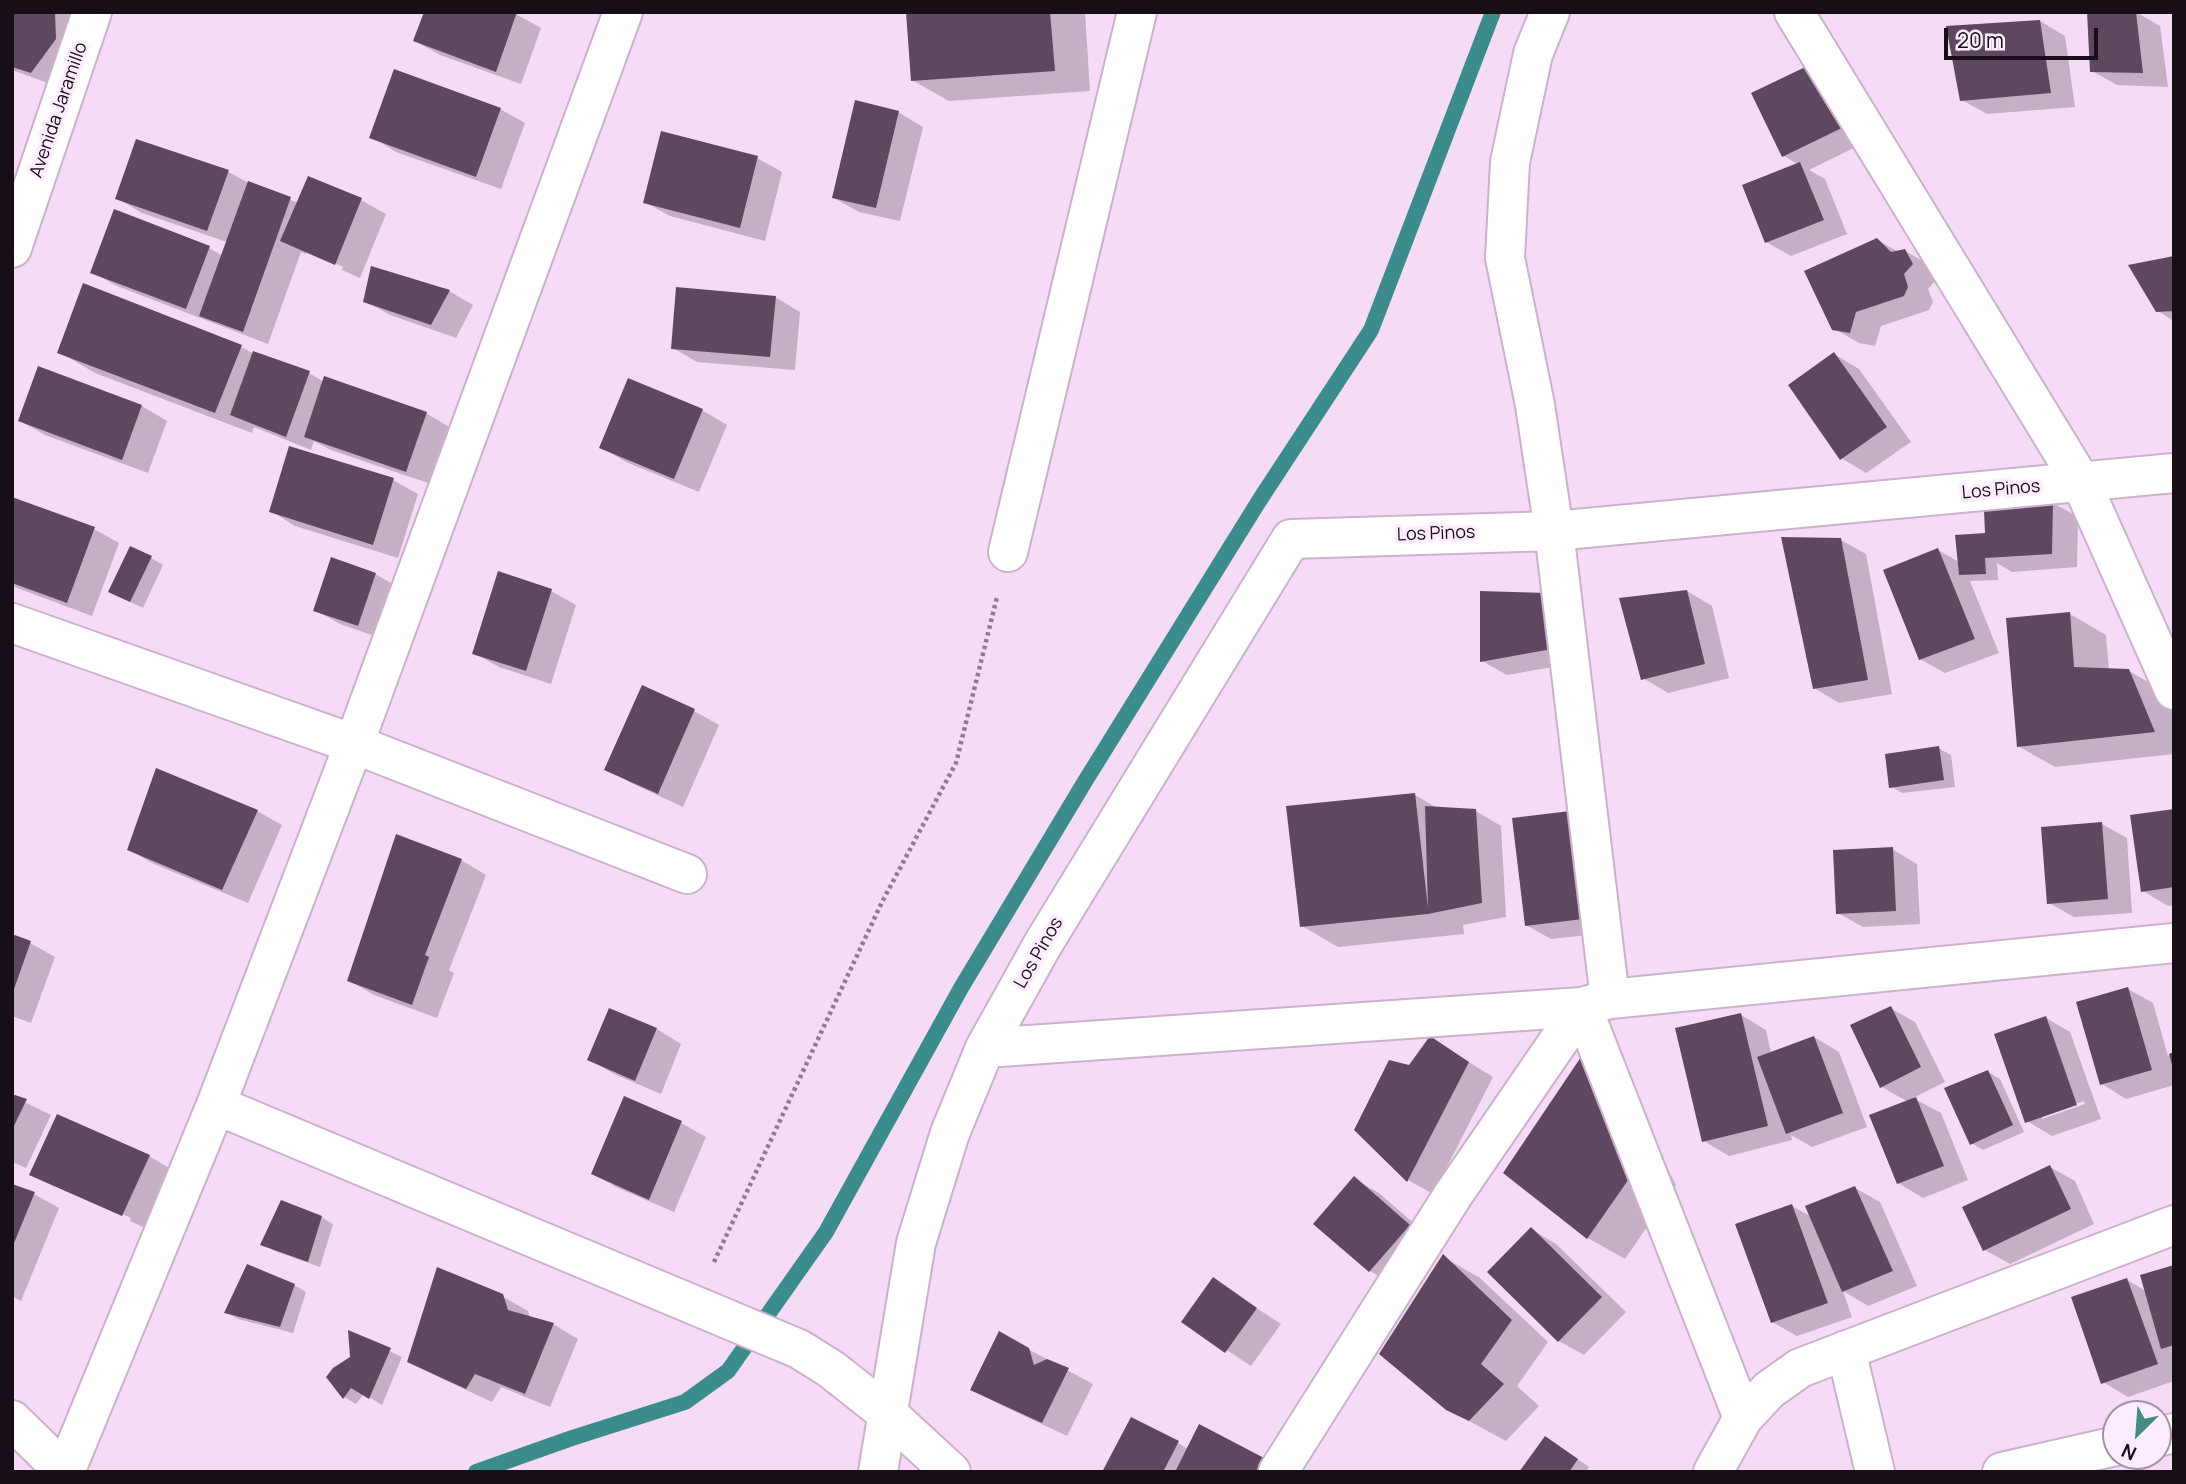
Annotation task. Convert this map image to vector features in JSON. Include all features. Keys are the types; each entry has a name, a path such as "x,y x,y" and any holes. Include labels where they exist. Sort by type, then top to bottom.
{"street":[{"name":"Avenida Jaramillo","path":"12,248 92,12"},
{"path":"12,1420 65,1472 216,1105 354,744 624,12"},
{"path":"1007,552 1137,12"},
{"path":"1550,12 1533,54 1510,162 1505,258 1535,405 1554,531 1596,1003 1743,1418"},
{"path":"1794,12 2081,482 2174,690"},
{"name":"Los Pinos","path":"985,1048 1050,932 1291,539 1554,531 2174,473"},
{"path":"12,623 354,744 687,874"},
{"path":"878,1472 916,1243 950,1133 985,1048 1596,1003 2174,943"},
{"path":"1278,1472 1452,1195 1596,1003"},
{"path":"216,1105 799,1349 831,1369 888,1414 951,1472"},
{"path":"1713,1472 1743,1418 1769,1390 1800,1368 2174,1225"},
{"path":"1846,1350 1875,1472"},
{"path":"2002,1472 2102,1449"}],"path":[{"path":"694,1305 882,902 956,763 1007,552"}],"building":[{"path":"12,12 55,12 56,39 31,73 12,67"},
{"path":"424,12 517,12 496,72 413,41"},
{"path":"906,12 1050,12 1055,71 911,81"},
{"path":"2087,12 2136,12 2143,73 2090,72"},
{"path":"2040,20 2051,93 1960,101 1946,26"},
{"path":"1820,60 1850,124 1782,157 1751,93"},
{"path":"394,69 501,108 476,177 369,138"},
{"path":"855,100 899,111 876,208 832,198"},
{"path":"661,131 758,156 740,228 643,203"},
{"path":"136,139 229,170 207,231 115,199"},
{"path":"1800,162 1824,220 1765,243 1742,185"},
{"path":"308,176 362,198 335,265 280,241"},
{"path":"248,181 291,197 243,332 199,316"},
{"path":"114,209 210,246 186,309 90,273"},
{"path":"1877,238 1891,252 1905,249 1913,264 1904,274 1908,287 1904,296 1856,312 1850,333 1832,330 1804,271"},
{"path":"2174,256 2174,311 2156,312 2128,265"},
{"path":"371,266 450,290 431,325 363,302"},
{"path":"83,283 242,345 215,413 57,353"},
{"path":"676,287 776,296 770,357 671,349"},
{"path":"253,351 310,371 286,437 230,415"},
{"path":"1834,352 1887,427 1840,460 1788,385"},
{"path":"38,366 142,405 122,460 18,421"},
{"path":"324,376 427,412 406,472 304,437"},
{"path":"628,378 703,409 674,479 599,448"},
{"path":"289,446 394,478 373,545 269,512"},
{"path":"12,497 95,527 67,603 12,583"},
{"path":"2053,501 2052,554 1985,558 1986,574 1959,575 1955,535 1985,533 1984,510"},
{"path":"1781,537 1841,538 1868,680 1813,689"},
{"path":"130,546 152,556 130,602 108,592"},
{"path":"1938,548 1975,639 1919,660 1883,570"},
{"path":"331,557 376,573 358,626 313,611"},
{"path":"498,571 552,589 526,671 472,654"},
{"path":"1687,590 1705,664 1641,680 1619,598"},
{"path":"1480,591 1547,593 1552,649 1480,662"},
{"path":"2070,612 2074,667 2129,669 2155,732 2017,747 2006,618"},
{"path":"642,685 695,709 658,794 604,770"},
{"path":"1939,746 1944,780 1889,788 1885,754"},
{"path":"156,768 258,810 222,890 127,850"},
{"path":"1415,793 1428,908 1425,806 1476,809 1482,903 1428,914 1300,927 1286,806"},
{"path":"2174,809 2174,887 2141,892 2130,815"},
{"path":"1570,811 1583,919 1525,926 1512,818"},
{"path":"2102,822 2108,899 2047,904 2041,827"},
{"path":"396,834 462,859 425,955 429,957 412,1005 347,981"},
{"path":"1893,847 1896,911 1836,914 1833,850"},
{"path":"12,934 31,941 13,992 12,992"},
{"path":"2128,987 2152,1070 2100,1085 2076,1002"},
{"path":"1891,1006 1921,1067 1880,1088 1850,1025"},
{"path":"609,1008 657,1028 635,1081 587,1060"},
{"path":"1741,1013 1768,1126 1702,1142 1675,1028"},
{"path":"2046,1016 2077,1105 2025,1123 1994,1034"},
{"path":"1430,1036 1469,1062 1407,1182 1354,1130 1389,1060 1409,1065"},
{"path":"1814,1036 1843,1113 1786,1134 1757,1057"},
{"path":"2174,1052 2174,1068 2173,1068 2169,1054"},
{"path":"1583,1054 1640,1163 1587,1239 1503,1173"},
{"path":"1988,1070 2013,1125 1970,1145 1944,1088"},
{"path":"12,1094 27,1099 12,1130"},
{"path":"624,1096 682,1121 649,1200 591,1174"},
{"path":"1916,1097 1944,1166 1897,1184 1869,1115"},
{"path":"57,1114 150,1155 122,1216 29,1175"},
{"path":"2050,1165 2071,1209 1983,1251 1962,1207"},
{"path":"1354,1176 1410,1225 1369,1272 1313,1224"},
{"path":"12,1184 35,1192 12,1248"},
{"path":"1855,1186 1893,1271 1842,1292 1805,1206"},
{"path":"281,1200 322,1216 308,1262 260,1245"},
{"path":"1792,1204 1828,1303 1771,1323 1735,1224"},
{"path":"1531,1227 1602,1297 1558,1342 1487,1272"},
{"path":"1443,1254 1512,1320 1481,1364 1504,1384 1469,1421 1446,1410 1379,1354"},
{"path":"247,1264 295,1284 280,1327 224,1313"},
{"path":"2174,1265 2174,1345 2161,1349 2140,1275"},
{"path":"437,1267 503,1294 508,1310 554,1323 525,1394 475,1374 466,1389 407,1362"},
{"path":"1213,1277 1257,1308 1225,1353 1181,1322"},
{"path":"2127,1278 2158,1364 2101,1384 2071,1297"},
{"path":"348,1330 391,1348 369,1399 351,1388 343,1399 326,1377 333,1368 350,1357"},
{"path":"999,1331 1029,1348 1034,1365 1047,1359 1069,1368 1042,1423 970,1390"},
{"path":"1131,1417 1179,1441 1163,1472 1102,1472"},
{"path":"1199,1424 1266,1459 1260,1472 1175,1472"},
{"path":"1545,1436 1578,1459 1569,1472 1519,1472"}],"waterway":[{"path":"476,1472 685,1402 728,1371 826,1232 961,988 1084,783 1259,501 1371,330 1493,12"}]}
